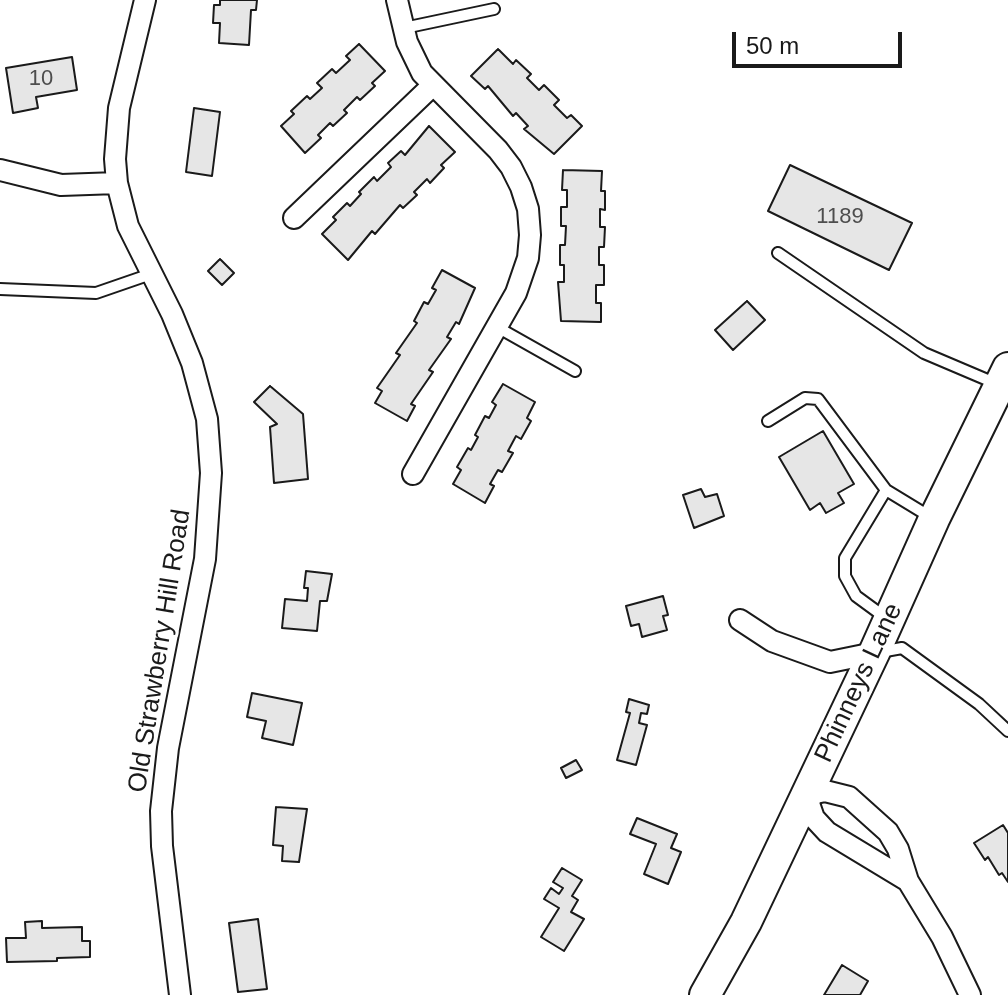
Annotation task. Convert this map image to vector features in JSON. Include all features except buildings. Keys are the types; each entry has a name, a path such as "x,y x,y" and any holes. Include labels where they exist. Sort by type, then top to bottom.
{"main road":[{"name":"Phinneys Lane","path":"705,995 729,955 1004,377"}],"street":[{"name":"Old Strawberry Hill Road","path":"145,0 119,108 115,159 117,183 128,226 181,334 201,392 207,419 211,473 205,559 168,748 161,811 162,846 180,995"},
{"path":"397,0 415,61 432,86 498,150 521,187 528,209 530,235 528,258 516,293 413,474"},
{"path":"294,218 432,86"},
{"path":"0,170 61,185 117,183"},
{"path":"740,620 772,641 830,662 874,653"},
{"path":"908,881 827,832 814,818 806,795 825,791 849,797 859,803 894,839 908,881 942,937 970,995"}],"lane":[{"path":"404,28 494,9"},
{"path":"778,253 924,353 1004,377"},
{"path":"0,289 96,293 151,274"},
{"path":"497,327 575,371"},
{"path":"768,421 805,398 818,399 886,490 934,519"},
{"path":"886,490 845,558 845,576 856,596 888,620"},
{"path":"874,653 902,648 979,704 1008,731"}]}
